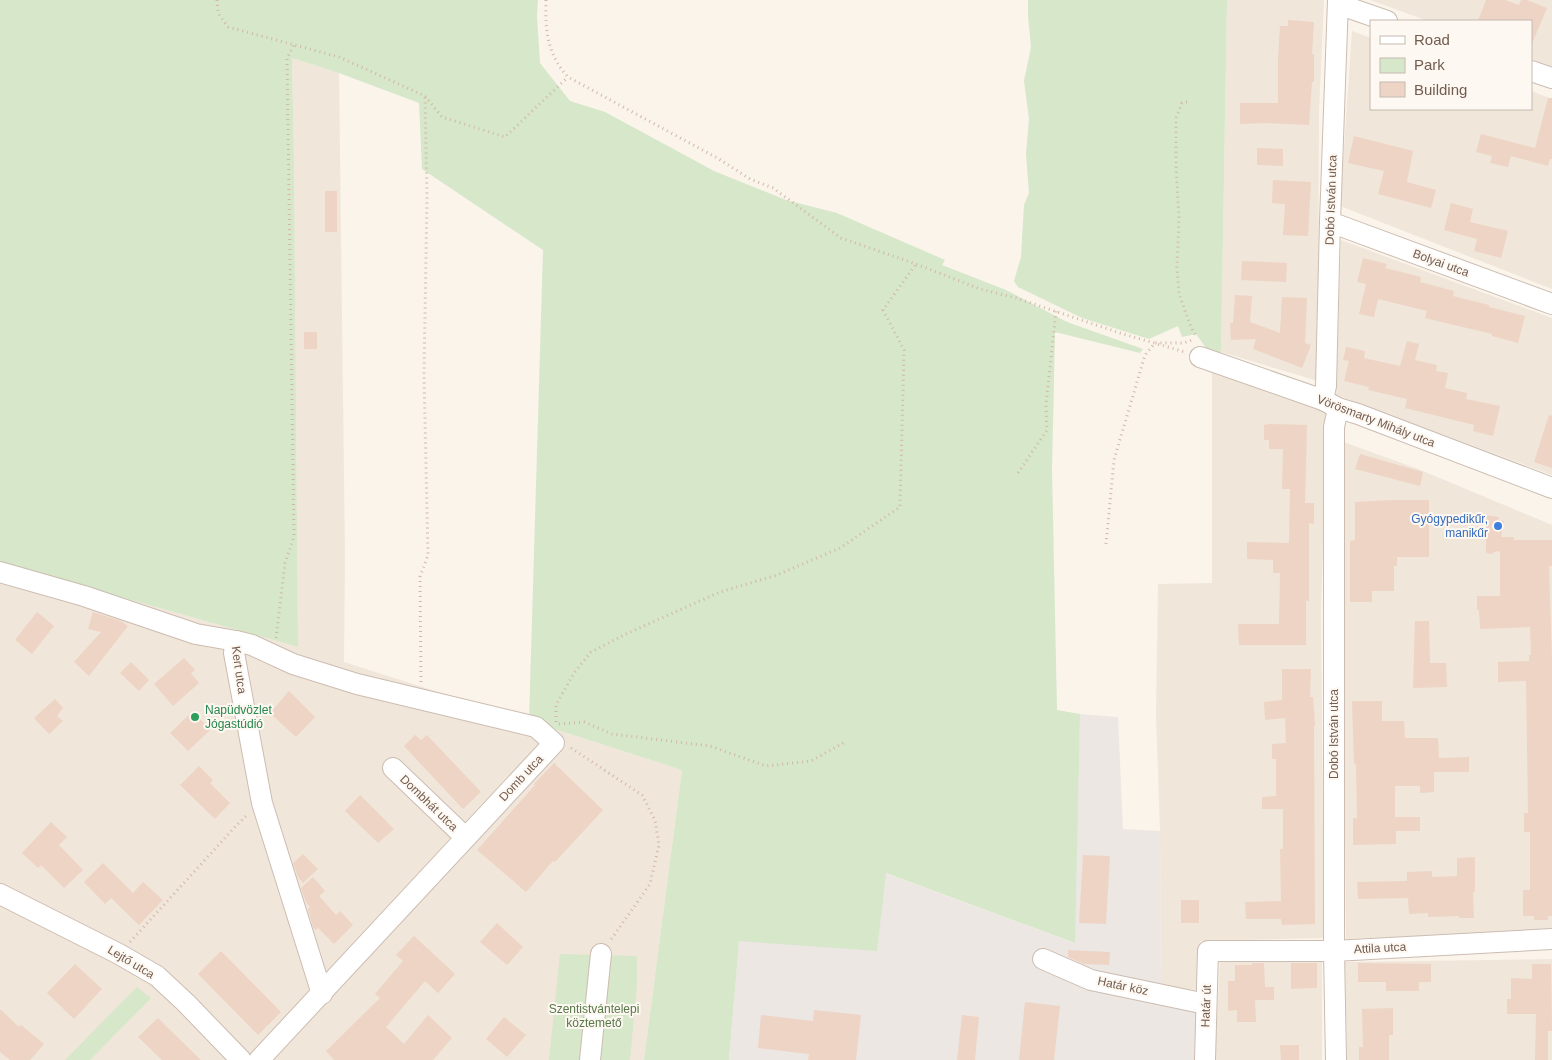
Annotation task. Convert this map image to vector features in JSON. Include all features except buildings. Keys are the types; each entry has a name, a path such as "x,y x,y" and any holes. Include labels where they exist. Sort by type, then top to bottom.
{"street":[{"path":"1338,2 1385,20"},
{"name":"Dobó István utca","path":"1336,1060 1334,951 1334,427 1326,386 1338,2"},
{"path":"1532,71 1552,78"},
{"name":"Bolyai utca","path":"1330,222 1552,304"},
{"name":"Vörösmarty Mihály utca","path":"1202,351 1330,404 1552,488"},
{"name":"Kert utca","path":"0,572 84,596 196,634 236,641 234,653 262,803 322,994"},
{"name":"Domb utca","path":"236,641 292,664 357,684 536,727 554,743 259,1060"},
{"name":"Dombhát utca","path":"393,768 465,837"},
{"name":"Lejtő utca","path":"0,894 119,954 157,976 186,1003 240,1060"},
{"name":"Attila utca","path":"1208,951 1334,951 1552,939"},
{"name":"Határ út","path":"1205,1060 1208,951"},
{"path":"590,1060 601,954"},
{"name":"Határ köz","path":"1043,960 1091,980 1206,1004"}],"path":[{"path":"217,0 218,13 228,27 339,57 425,96 442,117 505,137 568,77"},
{"path":"546,0 546,28 550,47 560,68 568,77 719,159 750,179 773,188 841,238 980,289 1056,311 1123,334 1202,351"},
{"path":"274,655 285,562 294,537 287,58 294,45"},
{"path":"421,699 420,577 428,555 424,375 427,197 425,96"},
{"path":"1187,102 1182,103 1176,118 1177,267 1179,294 1202,351"},
{"path":"845,742 812,761 766,766 710,746 612,734 584,722 556,724 556,704 574,673 591,652 628,633 720,592 777,575 840,548 900,507 904,350 883,310 916,264"},
{"path":"1018,473 1047,430 1046,405 1056,311"},
{"path":"1156,342 1184,343 1202,351"},
{"path":"1106,544 1114,460 1146,355 1156,342"},
{"path":"573,749 642,796 655,820 658,845 650,884 601,954"},
{"path":"119,954 235,827 262,803"}],"shaded area":[{"path":"1227,0 1324,0 1319,111 1318,381 1221,352"},
{"path":"1370,0 1552,0 1552,67 1532,59 1532,20 1425,20"},
{"path":"1352,31 1370,38 1370,110 1532,110 1532,91 1552,99 1552,289 1340,206"},
{"path":"292,58 339,73 345,557 344,662 682,770 644,1060 0,1060 0,563 298,647"},
{"path":"1341,240 1552,318 1552,475 1336,395"},
{"path":"1212,368 1327,412 1321,612 1324,938 1200,941 1200,990 1161,987 1160,831 1156,714 1158,584 1212,583"},
{"path":"1341,441 1418,469 1552,525 1552,931 1346,939"},
{"path":"1080,714 1118,717 1123,829 1160,831 1161,987 1198,1011 1194,1060 729,1060 739,940 877,951 885,873 1074,943"},
{"path":"1322,959 1322,1060 1215,1060 1220,960"},
{"path":"1552,959 1552,1060 1347,1060 1345,962"}],"green space":[{"path":"0,0 538,0 537,16 540,63 570,101 605,112 714,171 786,200 837,213 945,260 942,265 1006,290 1067,322 1143,349 1140,353 1055,332 1052,470 1057,710 1080,714 1075,943 886,873 877,951 739,941 729,1060 644,1060 682,770 529,721 543,250 422,169 419,103 339,73 292,58 298,647 0,563"},
{"path":"1028,0 1227,0 1221,352 1218,360 1209,352 1196,334 1182,337 1178,326 1149,339 1082,318 1018,287 1014,281 1021,257 1024,205 1029,193 1026,154 1029,119 1024,81 1031,47"},
{"name":"Szentistvántelepi köztemető","path":"560,954 637,956 637,984 630,1060 549,1060"},
{"path":"137,987 151,998 90,1060 65,1060"}],"place":[{"name":"Gyógypedikűr, manikűr","path":"1498,526"},
{"name":"Napüdvözlet Jógastúdió","path":"195,717"}]}
